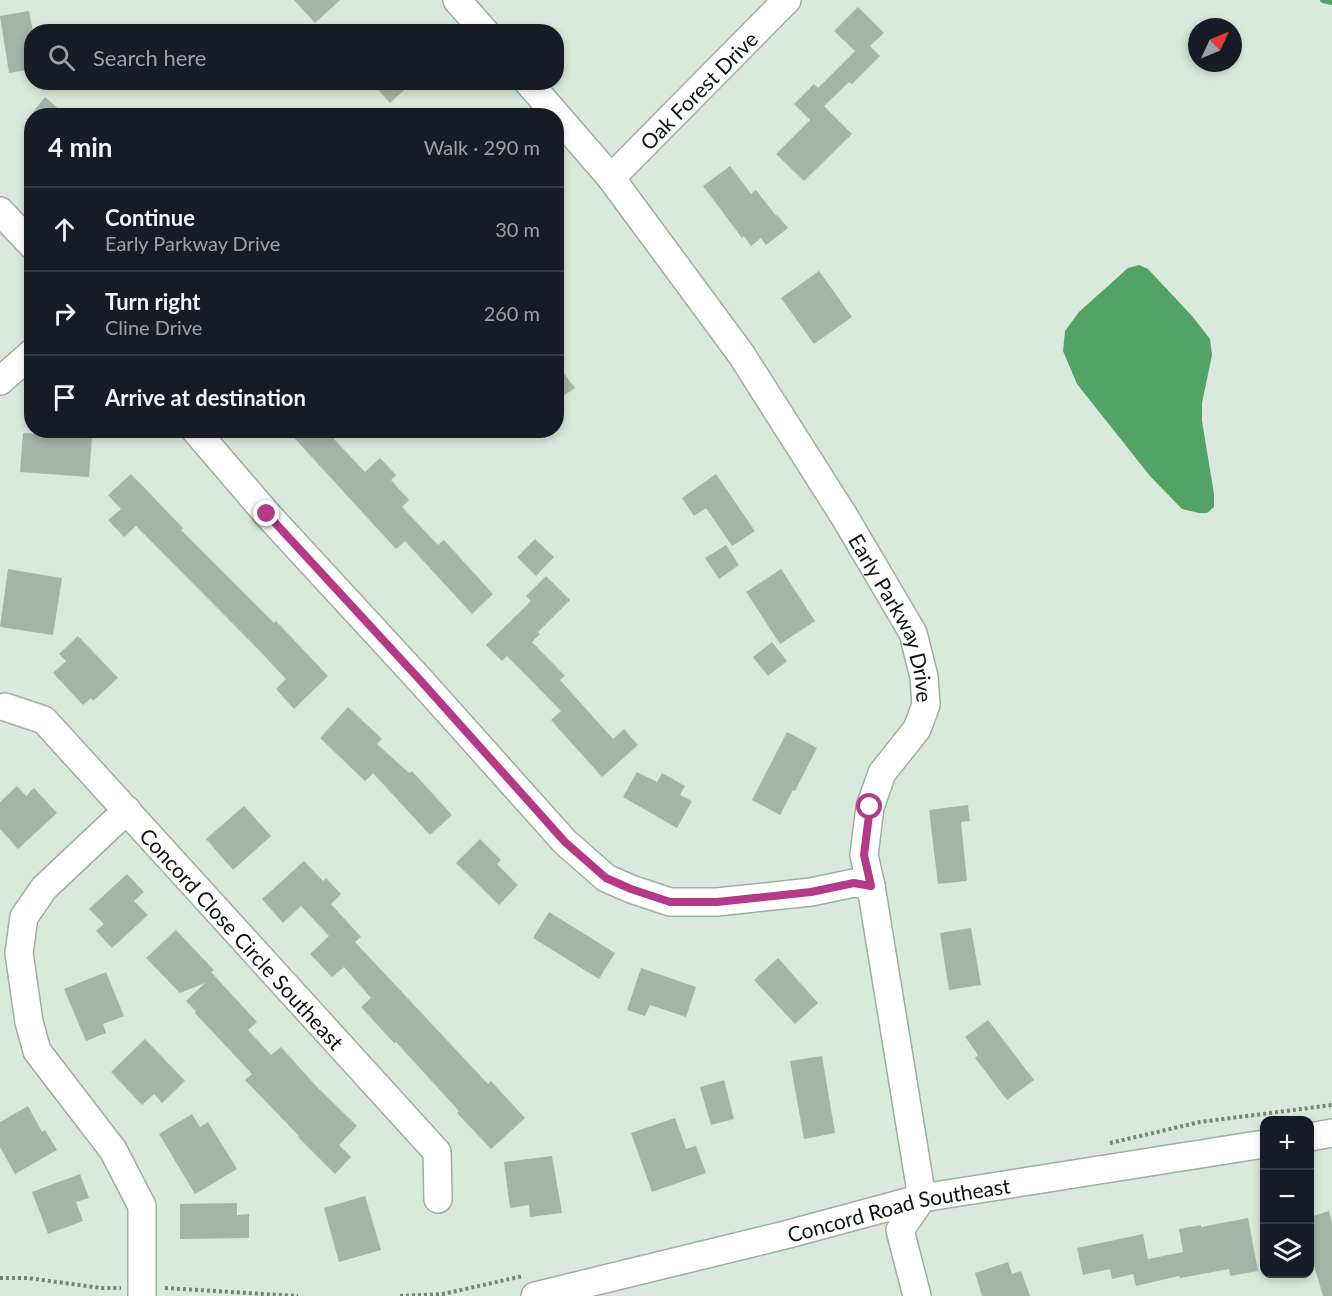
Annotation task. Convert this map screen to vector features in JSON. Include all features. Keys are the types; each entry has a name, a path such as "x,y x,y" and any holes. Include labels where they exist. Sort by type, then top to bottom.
{"street":[{"path":"457,0 478,24"},
{"name":"Oak Forest Drive","path":"611,178 787,0"},
{"name":"Early Parkway Drive","path":"535,90 550,108"},
{"name":"Early Parkway Drive","path":"564,124 611,178 741,354 844,516 913,633 924,677 926,705 917,729 882,773 870,807 864,855 922,1198"},
{"path":"0,211 24,236"},
{"path":"0,381 24,360"},
{"path":"202,438 267,514 565,842 606,878 670,902 717,902 811,892 854,883 871,886"},
{"name":"Concord Close Circle Southeast","path":"4,707 44,720 437,1152 438,1199"},
{"path":"127,810 44,888 24,917 19,953 29,1022 37,1051 113,1150 142,1206 142,1296"},
{"path":"1314,1136 1332,1133"},
{"name":"Concord Road Southeast","path":"535,1296 785,1235 922,1198 1260,1145"},
{"path":"917,1296 900,1230 922,1198"}],"shaded area":[{"path":"1139,265 1148,269 1210,339 1212,355 1202,403 1202,421 1214,507 1207,513 1182,509 1150,476 1077,384 1063,351 1065,331 1079,312 1128,268"}],"building":[{"path":"294,0 340,0 315,23"},
{"path":"858,7 884,33 870,46 880,56 852,84 849,82 824,106 852,134 804,181 776,154 810,120 794,104 814,84 818,88 855,51 834,31"},
{"path":"29,11 31,24 24,24 24,70 9,73 0,16"},
{"path":"378,90 404,90 390,103"},
{"path":"45,97 58,108 36,108"},
{"path":"730,166 751,194 756,190 788,228 766,245 761,238 751,246 744,236 742,238 703,186"},
{"path":"819,271 852,317 814,344 781,298"},
{"path":"564,374 575,388 564,396"},
{"path":"23,433 24,438 92,438 89,477 20,472"},
{"path":"294,438 335,438 365,472 380,458 396,475 391,480 409,500 402,507 438,545 444,540 493,594 472,614 405,541 396,549"},
{"path":"131,474 183,528 181,530 274,623 276,621 328,676 294,709 276,689 286,679 253,644 136,526 124,537 108,520 121,509 108,495"},
{"path":"716,474 755,531 732,546 706,508 694,516 682,498"},
{"path":"535,539 554,557 536,576 517,557"},
{"path":"726,545 739,565 719,579 705,558"},
{"path":"8,569 62,578 53,635 0,627"},
{"path":"781,569 815,621 780,644 746,592"},
{"path":"546,576 570,600 538,632 540,634 532,642 565,676 560,680 613,739 624,729 638,745 602,777 551,720 561,711 507,656 502,661 486,645 531,601 526,596"},
{"path":"78,636 118,678 93,701 91,698 83,705 53,673 66,661 59,654"},
{"path":"772,642 787,661 768,676 753,657"},
{"path":"348,707 382,739 377,744 409,773 412,771 452,815 430,835 373,773 365,781 320,738"},
{"path":"787,732 817,748 780,815 752,800"},
{"path":"637,772 657,782 662,773 685,786 680,795 692,801 677,828 623,797"},
{"path":"17,786 26,796 34,788 57,813 18,849 0,829 0,802"},
{"path":"968,805 970,821 961,822 967,881 938,884 929,810"},
{"path":"244,806 271,836 233,870 206,839"},
{"path":"480,839 501,860 497,864 518,885 499,905 456,863"},
{"path":"304,861 323,881 326,878 341,894 331,904 361,937 355,942 488,1084 491,1081 525,1118 491,1149 396,1042 394,1043 361,1007 371,998 344,967 332,977 310,954 329,936 301,906 283,923 262,899"},
{"path":"127,874 144,892 134,901 148,915 112,948 96,931 104,924 89,909"},
{"path":"549,912 615,953 599,979 533,938"},
{"path":"971,928 981,985 949,990 940,933"},
{"path":"176,930 214,970 211,972 257,1022 248,1030 271,1055 281,1047 316,1086 357,1126 339,1145 351,1157 335,1174 245,1080 252,1074 186,1001 205,983 180,993 146,958"},
{"path":"778,958 818,1003 795,1024 754,980"},
{"path":"641,968 696,987 686,1017 650,1005 645,1016 627,1010"},
{"path":"106,972 124,1016 103,1024 106,1033 86,1041 64,989"},
{"path":"988,1020 1034,1080 1007,1100 975,1058 978,1055 965,1037"},
{"path":"145,1039 185,1081 162,1103 154,1094 142,1105 111,1072"},
{"path":"822,1056 835,1133 804,1139 790,1061"},
{"path":"724,1080 734,1119 711,1125 700,1087"},
{"path":"28,1106 42,1132 45,1130 57,1150 15,1174 0,1147 0,1122"},
{"path":"192,1114 200,1127 208,1122 237,1169 195,1194 159,1134"},
{"path":"675,1118 686,1149 696,1146 706,1173 652,1192 631,1133"},
{"path":"552,1156 562,1213 530,1217 529,1205 510,1208 504,1162"},
{"path":"80,1174 89,1198 76,1202 83,1221 48,1234 32,1192"},
{"path":"365,1196 381,1250 339,1262 324,1208"},
{"path":"237,1203 237,1215 249,1214 249,1238 180,1239 180,1204"},
{"path":"1329,1211 1332,1223 1332,1296 1323,1296 1314,1266 1314,1216"},
{"path":"1248,1218 1258,1271 1230,1276 1229,1269 1180,1278 1179,1276 1136,1286 1133,1274 1112,1279 1110,1269 1083,1275 1077,1248 1143,1234 1148,1259 1183,1252 1179,1229"},
{"path":"1008,1262 1012,1274 1021,1271 1030,1296 982,1296 975,1273"}],"waterway":[{"path":"1323,0 1332,2"}],"route":[{"path":"267,514 565,842 606,878 670,902 717,902 811,892 854,883 871,886 864,855 870,807"}]}
